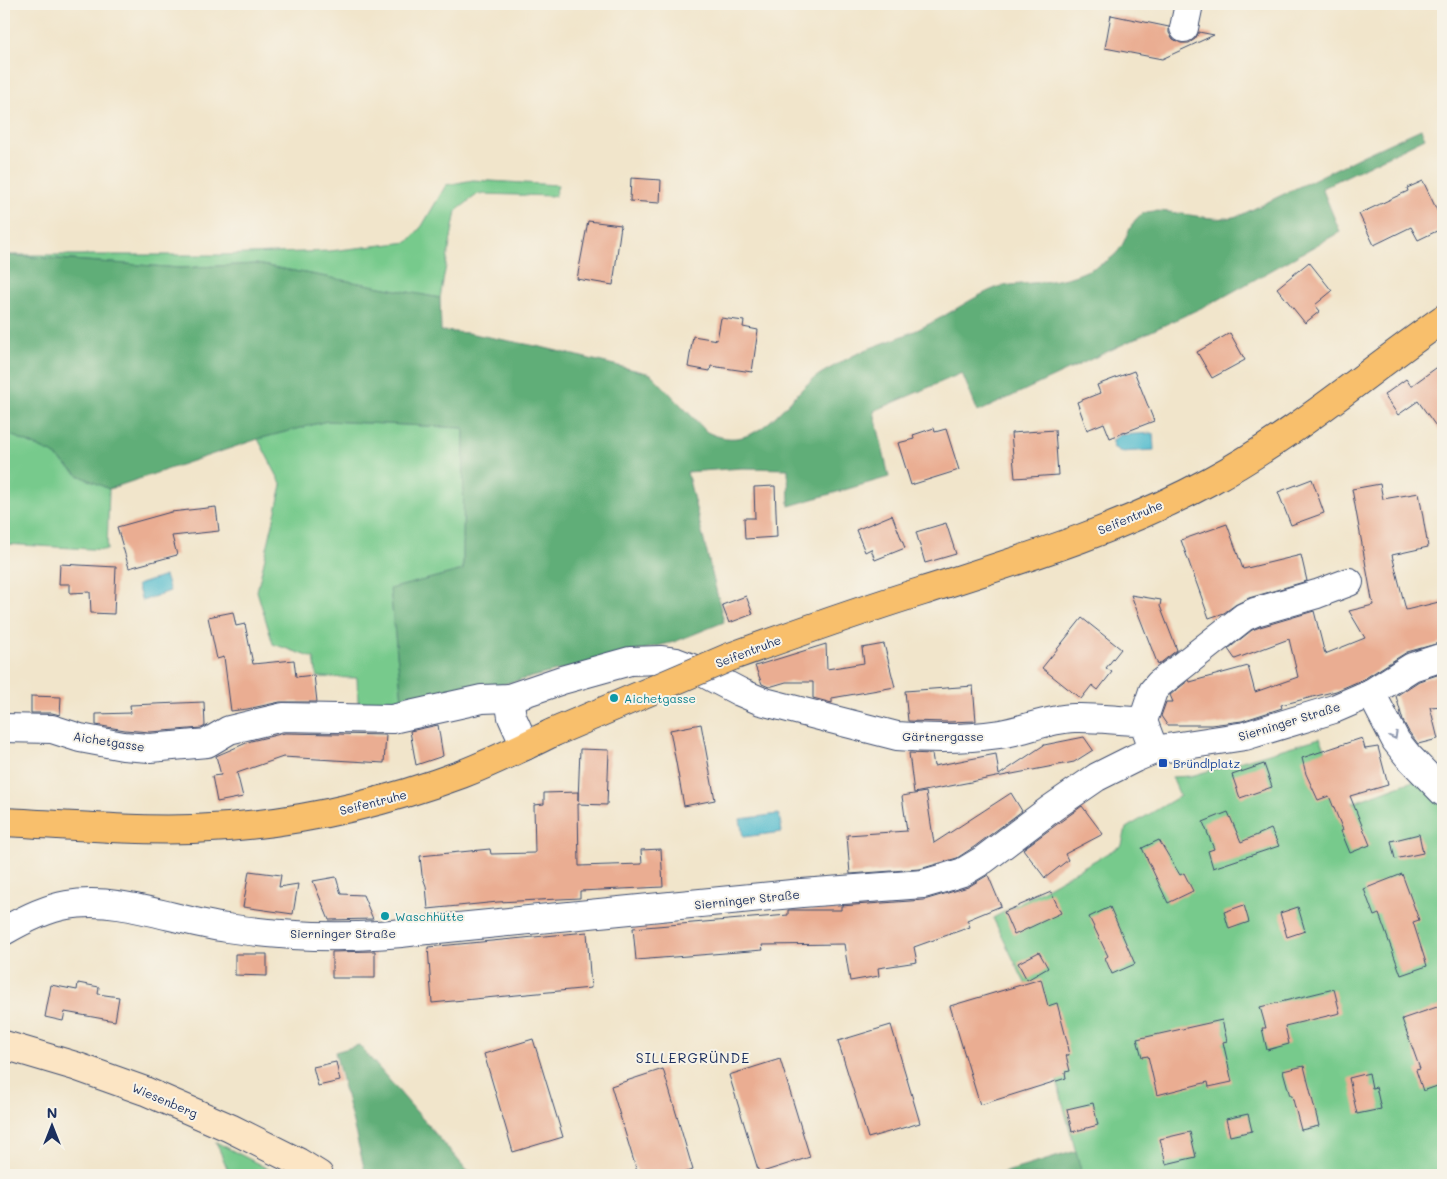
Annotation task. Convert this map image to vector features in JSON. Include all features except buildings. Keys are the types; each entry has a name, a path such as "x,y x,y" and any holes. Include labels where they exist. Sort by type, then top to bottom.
{"main road":[{"name":"Seifentruhe","path":"4,822 126,828 192,829 245,826 304,818 410,792 464,773 552,733 725,668 844,616 1026,558 1127,520 1210,481 1279,438 1443,319"},
{"name":"Wiesenberg","path":"4,1045 75,1066 145,1091 230,1128 298,1162 319,1175"}],"street":[{"path":"1154,750 1142,721 1153,691 1159,684 1244,617 1348,582"},
{"name":"Sierninger Straße","path":"4,931 45,911 59,907 87,903 104,903 227,928 284,933 380,936 802,893 923,884 963,872 983,860 1097,777 1154,750 1245,736 1334,709 1371,693 1412,667 1443,657"},
{"name":"Aichetgasse","path":"4,728 52,729 80,738 123,746 150,748 207,743 229,730 283,717 392,719 482,699 509,698 562,680 630,661 660,660 676,662 700,671 725,668"},
{"name":"Gärtnergasse","path":"725,668 740,692 762,701 897,736 917,738 975,737 1002,734 1052,720 1075,718 1142,721"},
{"path":"1371,693 1396,742 1443,792"},
{"path":"509,698 512,717 525,746"}],"green space":[{"path":"1421,129 1425,138 1322,188 1340,232 1218,300 978,412 962,373 874,411 889,477 789,506 788,469 742,468 687,472 724,622 674,642 403,709 390,589 463,570 464,428 327,421 258,439 109,489 78,475 52,453 4,432 4,255 180,268 256,264 440,298 441,331 468,333 541,347 651,374 707,432 726,438 742,437 757,431 771,421 808,383 860,352 918,330 998,287 1061,279 1076,275 1103,263 1119,250 1135,220 1144,213 1161,211 1207,218 1230,218 1241,215"},
{"path":"473,180 558,185 555,196 478,194 456,211 440,298 256,264 180,268 4,255 219,255 330,251 408,242 422,226 446,185"},
{"path":"327,421 464,428 463,570 390,589 403,709 358,702 357,678 317,677 314,658 273,644 257,591 282,485 258,439"},
{"path":"4,432 52,453 78,475 109,489 107,550 4,544"},
{"path":"1320,738 1352,803 1418,779 1443,808 1443,1175 1082,1175 1045,1036 1025,983 993,918 1122,845 1126,828 1180,796 1172,777 1191,776"},
{"path":"359,1045 471,1175 366,1175 335,1052"},
{"path":"216,1142 280,1175 230,1175"},
{"path":"1076,1151 1082,1175 996,1175"}],"water":[{"path":"1153,433 1154,450 1121,452 1113,447 1113,440 1119,435"},
{"path":"165,576 170,591 142,601 137,585"},
{"path":"779,814 782,832 743,837 740,819"}],"place":[{"name":"Aichetgasse","path":"614,698"},
{"name":"Bründlplatz","path":"1163,763"},
{"name":"Waschhütte","path":"385,916"}],"district":[{"name":"SILLERGRÜNDE","path":"693,1057"}]}
